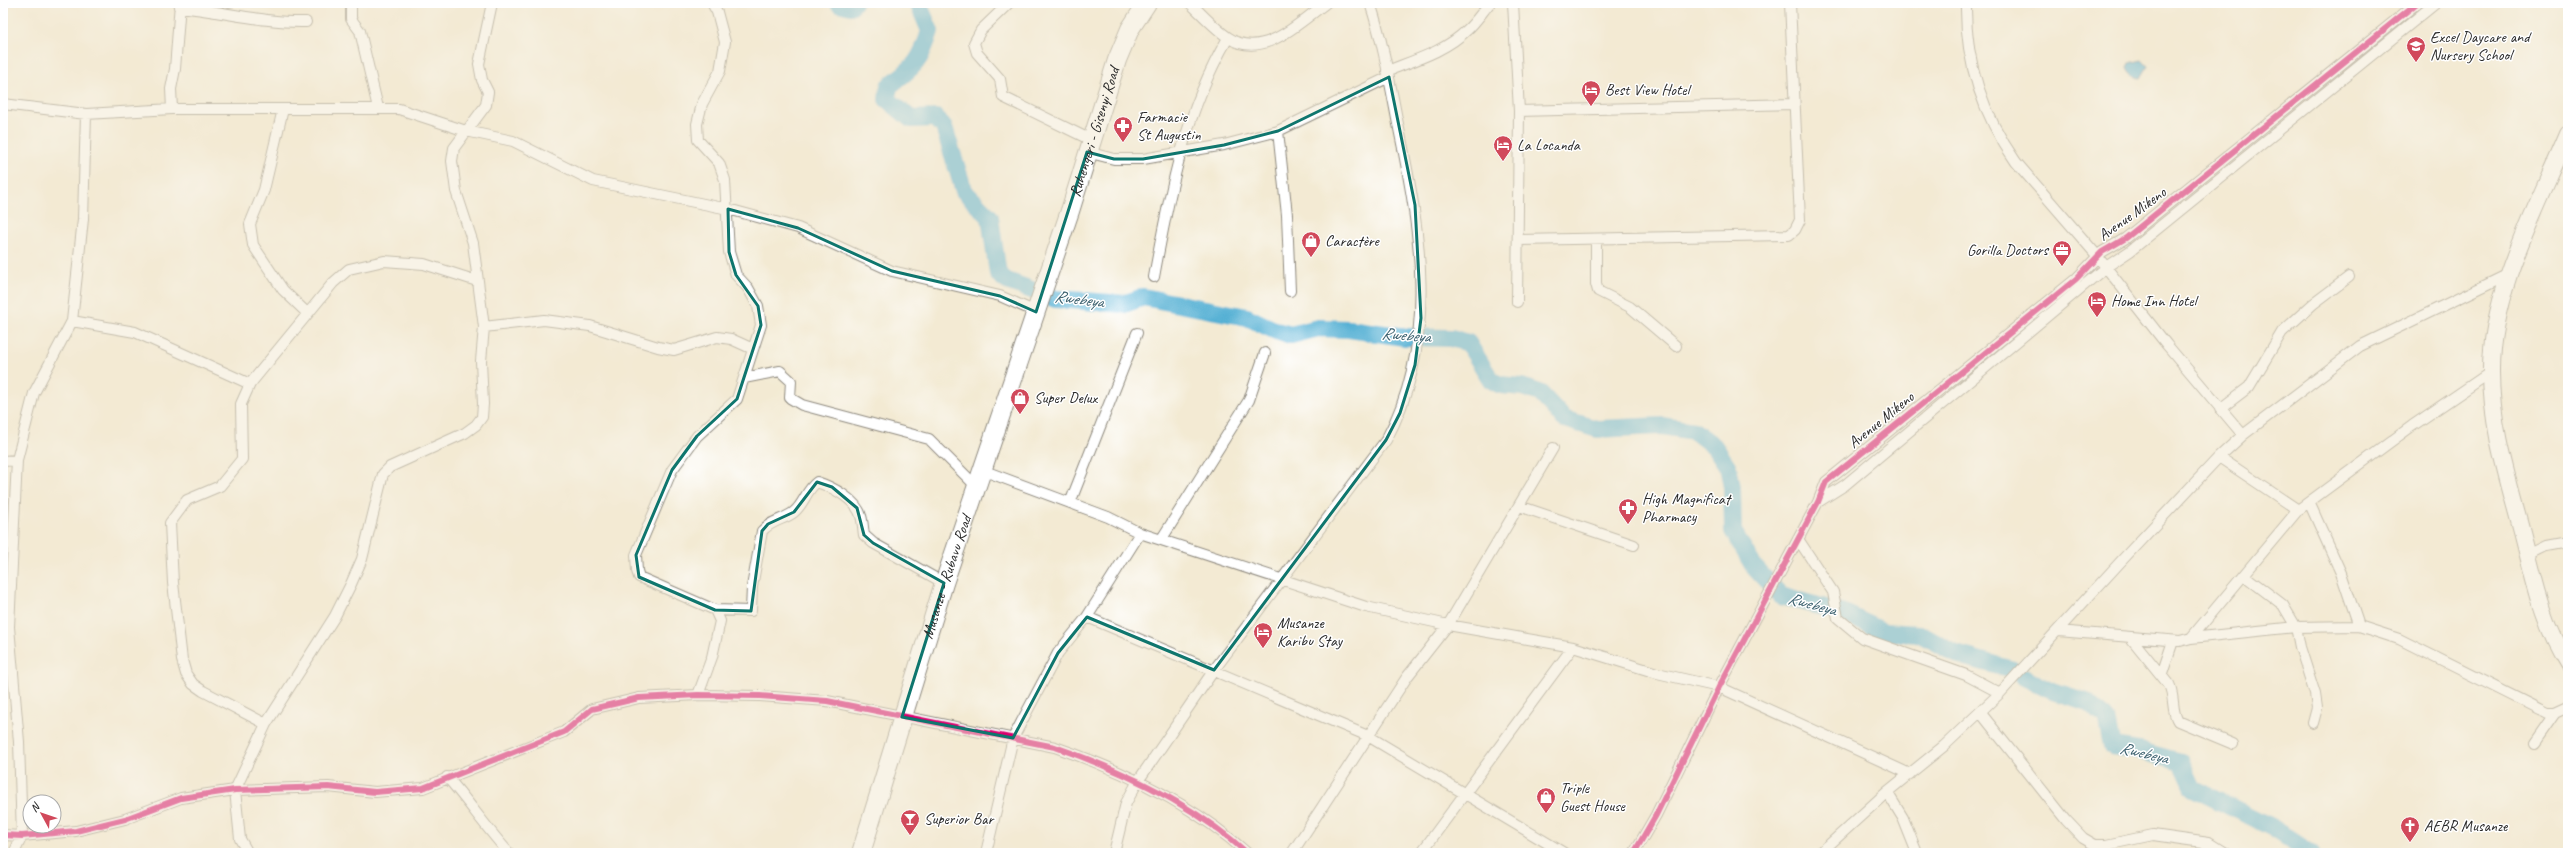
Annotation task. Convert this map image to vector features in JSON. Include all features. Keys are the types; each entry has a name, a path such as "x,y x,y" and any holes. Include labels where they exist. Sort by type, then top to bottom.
{"highway":[{"name":"Ruhengeri - Gisenyi Road","path":"1037,308 1117,60 1130,29 1147,3"},
{"name":"Musanze - Rubavu Road","path":"861,853 944,583 1037,308"}],"main road":[{"path":"2568,134 2511,273 2495,327 2491,372 2501,455 2551,632 2568,663"}],"street":[{"path":"350,3 351,19 360,31 378,108"},
{"path":"248,853 240,839 235,790 266,724 335,616 362,559 383,474 390,467 465,433 476,425 482,417 484,404 481,362 484,327 473,243 456,191 452,160 454,148 486,106 488,92 482,80 479,64 492,3"},
{"path":"712,3 717,12 724,42 720,71 702,104 697,124 698,140 719,163 725,180 730,252 735,269 758,306 761,325 737,399 697,436 672,470 636,555 636,571 639,577 714,610 751,611 752,587 762,531 768,524 794,512 811,487 817,482 832,487 857,508 861,516 864,535 872,543 944,583"},
{"path":"1009,3 982,30 974,43 977,53 1000,78 1003,97 1114,159 1143,159 1181,151 1224,145 1278,131 1452,42 1467,30 1490,3"},
{"path":"1190,3 1228,38 1242,45 1259,46 1293,28 1326,3"},
{"path":"1114,853 1126,803 1138,781 1214,670 1386,440 1400,413 1415,365 1421,318 1415,204 1388,74 1370,3"},
{"path":"1513,3 1519,110 1519,240 1517,302"},
{"path":"1519,240 1789,235 1795,230 1800,220 1790,3"},
{"path":"1966,3 1970,58 1983,105 1995,129 2016,162 2106,267 2220,409 2243,435"},
{"name":"Avenue Mikeno","path":"1818,502 1826,482 1833,476 2076,279 2097,257 2133,233 2418,3"},
{"name":"Avenue Mikeno","path":"1818,502 1845,485 2106,267 2130,251 2436,3"},
{"path":"172,109 170,89 175,69 179,5 279,23 306,22"},
{"path":"1154,277 1166,208 1181,151 1200,92 1228,38"},
{"path":"3,104 86,114 172,109 378,108 400,110 466,131 513,141 593,181 728,208 798,228 892,271 1000,296 1037,308"},
{"path":"1519,110 1794,104"},
{"path":"283,109 264,190 250,224 253,245 283,290 307,313"},
{"path":"14,853 22,836 19,742 6,627 18,460 34,393 72,321 83,219 86,114"},
{"path":"1278,131 1287,215 1290,291"},
{"path":"1596,239 1596,284 1598,292 1630,307 1676,346"},
{"path":"266,724 203,691 193,684 186,674 182,660 173,583 170,523 187,500 220,486 242,459 241,404 250,384 307,313 333,283 349,269 384,261 424,264 477,282"},
{"path":"1820,853 1887,792 1944,746 2000,693 2219,457 2243,435 2360,346 2511,273"},
{"path":"2220,409 2249,387 2282,332 2313,304 2350,277"},
{"path":"484,327 544,320 590,326 658,347 674,350 717,337 730,339 753,349"},
{"path":"72,321 135,332 250,384"},
{"path":"1070,502 1137,333"},
{"path":"1161,540 1249,400 1265,353"},
{"path":"744,378 780,371 791,381 790,398 802,405 929,439 979,478 1070,502 1140,533 1366,607 1448,625 1573,647 1657,673 1719,687 1910,774"},
{"path":"2191,638 2245,576 2298,510 2412,426 2491,372"},
{"path":"1292,853 1407,677 1448,625 1553,448"},
{"path":"2219,457 2298,510"},
{"path":"3,461 18,460"},
{"path":"1634,853 1676,777 1719,687 1776,577 1818,502"},
{"path":"2309,502 2341,573 2359,626"},
{"path":"1519,506 1634,545"},
{"path":"986,853 1013,738 1058,653 1087,617 1140,533"},
{"path":"1798,539 1833,596 1838,618 1862,638 1966,675 2000,693"},
{"path":"2528,554 2546,545 2568,541"},
{"path":"2245,576 2284,605 2296,627 2300,647 2315,694 2317,708 2313,723"},
{"path":"698,694 712,657 720,620 714,610"},
{"path":"1087,617 1368,736 1466,793 1564,853"},
{"path":"2058,631 2180,641 2191,638 2296,627 2359,626 2399,639 2547,713 2555,713 2568,707"},
{"path":"2132,638 2162,674 2174,693 2175,714 2178,721 2233,744"},
{"path":"2162,674 2173,641"},
{"path":"1421,853 1573,647"},
{"path":"3,835 22,836 76,831 125,819 181,798 235,790 328,787 375,792 423,788 447,777 564,732 592,709 639,698 698,694 760,696 827,701 1055,747 1086,758 1176,800 1233,840 1247,853"},
{"path":"1980,712 2066,820 2083,838 2095,845 2106,845 2153,835 2209,843 2225,853"},
{"path":"2534,743 2555,713"},
{"path":"447,777 471,805 485,827 509,853"},
{"path":"1887,792 1903,818 1917,853"}],"highlighted area":[{"path":"1389,77 1415,205 1421,318 1415,365 1400,413 1386,440 1214,670 1087,617 1058,653 1013,738 902,717 944,583 873,543 864,535 857,508 832,487 817,482 794,512 768,524 762,531 751,611 715,610 639,577 636,555 672,470 697,436 737,399 761,325 758,306 736,275 729,252 728,209 798,228 892,271 1000,296 1036,312 1087,152 1114,159 1143,159 1224,145 1278,131"}],"water":[{"path":"2142,60 2148,66 2141,78 2139,78 2132,75 2127,67 2129,63"}],"waterway":[{"name":"Rwebeya","path":"839,3 851,6 854,3"},
{"name":"Rwebeya","path":"918,3 930,31 923,50 916,63 889,86 887,99 911,119 936,118 944,127 964,191 990,217 998,274 1007,281 1056,299 1124,304 1143,297 1247,317 1276,331 1291,335 1318,328 1349,329 1405,337 1451,338 1468,343 1491,380 1500,385 1522,387 1540,393 1564,419 1597,429 1662,426 1694,431 1714,446 1728,467 1732,487 1733,531 1754,567 1781,596 1844,613 1884,632 1920,634 1956,654 2013,670"},
{"name":"Rwebeya","path":"2024,677 2050,690 2087,702 2106,718 2112,747 2140,751 2181,762 2193,788 2273,828 2311,853"}],"cycle path":[{"path":"1634,853 1656,815 1719,687 1818,502 1826,482 2076,279 2102,252 2126,238 2417,3"},
{"path":"3,835 22,836 76,831 125,819 181,798 235,790 328,787 375,792 423,788 564,732 592,709 639,698 698,695 760,696 827,701 1055,747 1081,756 1132,778 1181,804 1226,835 1247,853"}],"place":[{"name":"Excel Daycare and Nursery School","path":"2416,63"},
{"name":"Best View Hotel","path":"1591,107"},
{"name":"Farmacie St Augustin","path":"1123,143"},
{"name":"La Locanda","path":"1503,162"},
{"name":"Caractère","path":"1311,258"},
{"name":"Gorilla Doctors","path":"2062,267"},
{"name":"Home Inn Hotel","path":"2097,318"},
{"name":"Super Delux","path":"1020,415"},
{"name":"High Magnificat Pharmacy","path":"1628,525"},
{"name":"Musanze Karibu Stay","path":"1263,649"},
{"name":"Triple Guest House","path":"1546,814"},
{"name":"Superior Bar","path":"910,836"},
{"name":"AEBR Musanze","path":"2410,843"}]}
